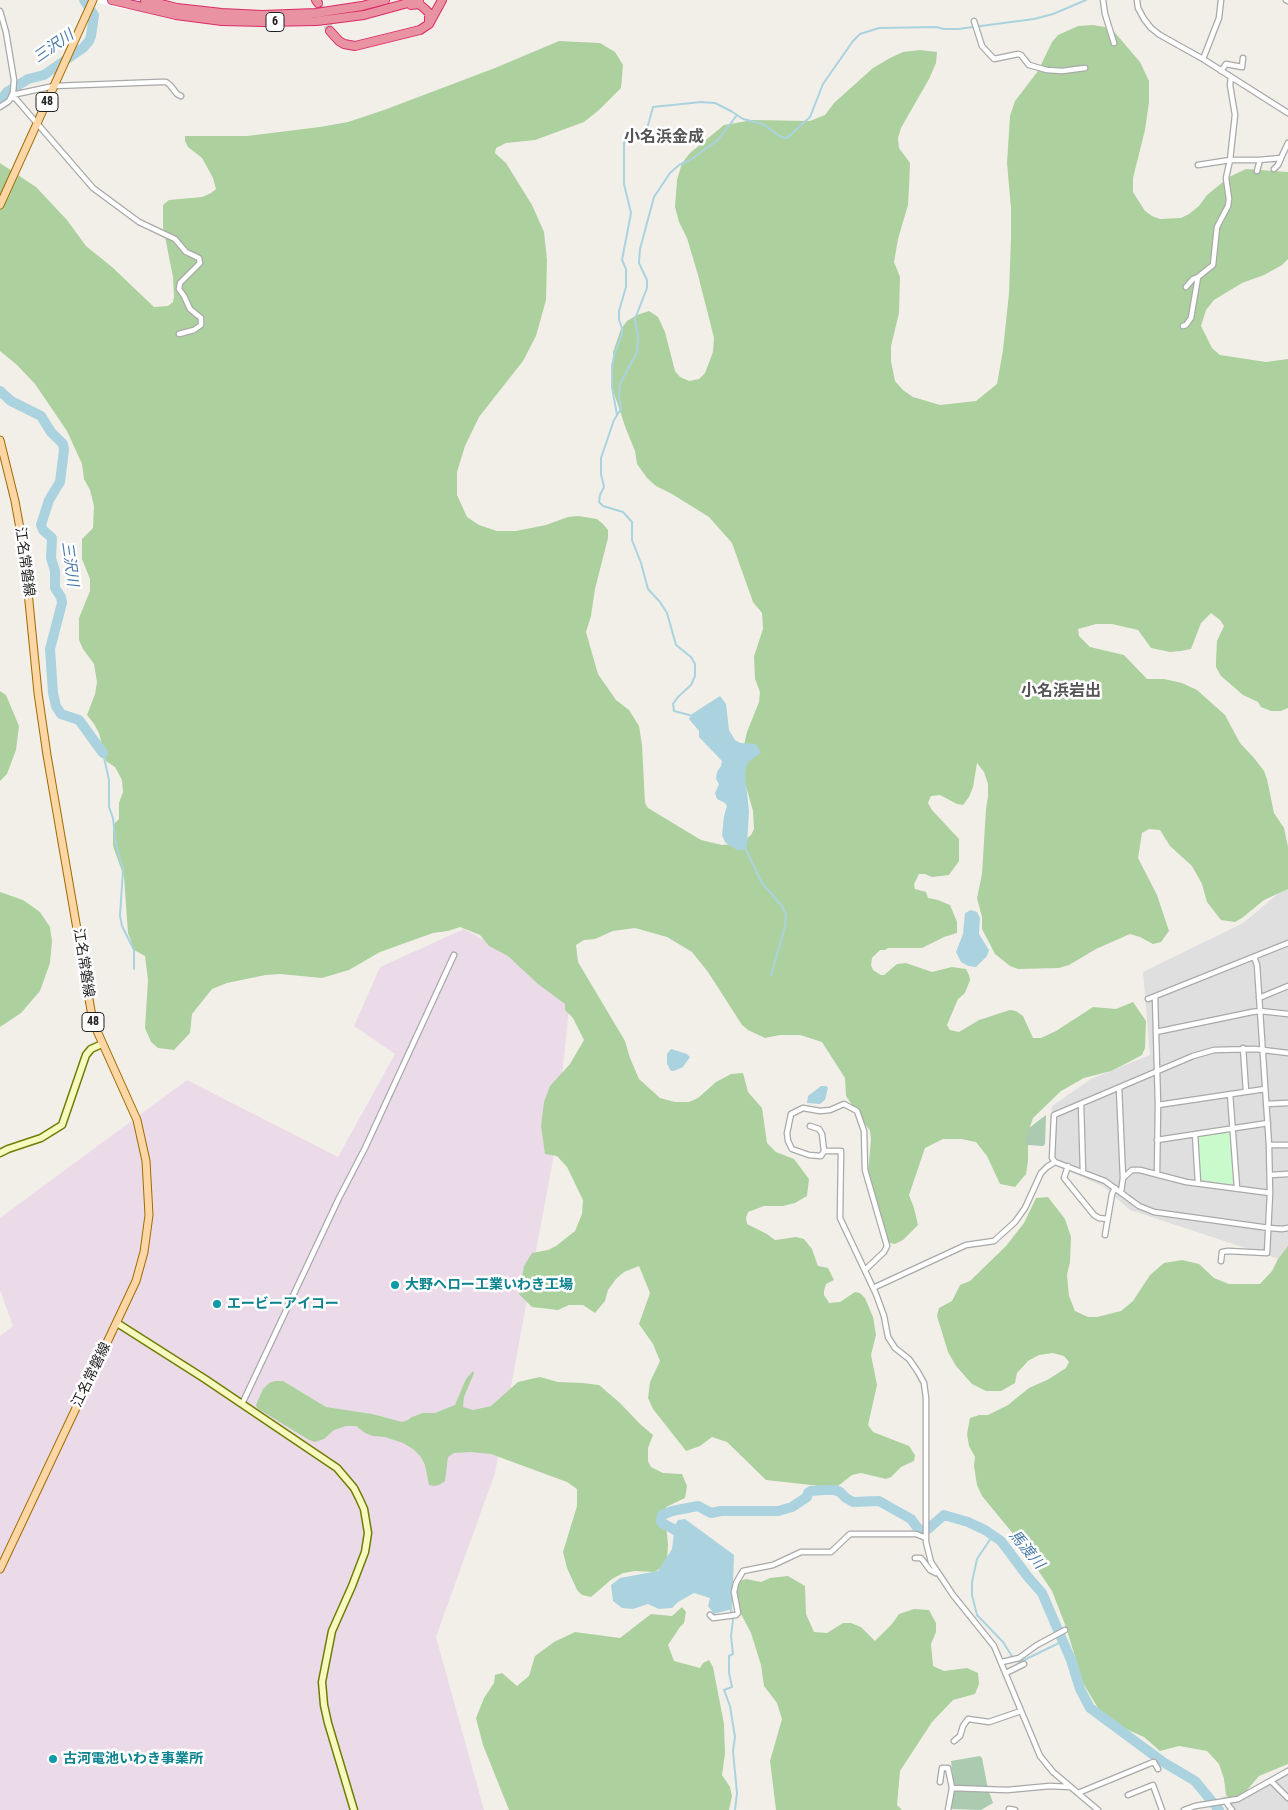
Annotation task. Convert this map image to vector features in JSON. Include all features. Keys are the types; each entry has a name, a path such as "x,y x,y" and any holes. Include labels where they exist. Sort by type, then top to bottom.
{"highway":[{"name":"6","path":"112,0 176,15 264,22 317,21 364,15 418,0"},
{"name":"6","path":"145,0 177,8 262,15 316,13 362,6 385,0"},
{"path":"330,30 339,41 355,46 420,30 429,24 442,0"},
{"path":"405,5 419,4 426,9 429,13 429,24"}],"main road":[{"name":"48","path":"0,204 93,0"},
{"name":"江名常磐線","path":"0,440 15,501 24,551 38,693 48,762 93,1022 137,1120 146,1161 149,1215 144,1252 136,1281 0,1569"}],"street":[{"path":"1104,0 1105,14 1114,43"},
{"path":"1137,0 1138,8 1151,28 1160,35 1203,59 1288,113"},
{"path":"1203,59 1219,18 1221,0"},
{"path":"0,11 6,32 14,80 12,96 0,107"},
{"path":"974,21 982,46 994,60 1018,54 1029,65 1046,70 1062,71 1085,68"},
{"path":"1221,71 1226,64 1242,67 1243,58"},
{"path":"1186,287 1193,279 1211,268 1215,259 1217,227 1228,206 1226,178 1230,160 1234,115 1230,85 1231,77"},
{"path":"12,96 54,86 166,82 181,96"},
{"path":"12,96 93,188 139,222 175,239 186,252 198,258 200,263 180,283 179,289 190,309 200,316 201,322 198,328 179,334"},
{"path":"1274,169 1278,165 1288,143"},
{"path":"1198,165 1230,160 1281,158"},
{"path":"1256,171 1260,160"},
{"path":"1183,326 1186,325 1190,318 1198,277"},
{"path":"1148,999 1288,943"},
{"path":"242,1404 454,955"},
{"path":"1221,1261 1222,1252 1266,1253 1269,1228 1270,1175 1268,1123 1257,965 1254,957"},
{"path":"1259,998 1288,986"},
{"path":"1155,997 1158,1105 1156,1174"},
{"path":"1156,1032 1260,1011 1288,1014"},
{"path":"0,1153 8,1148 41,1138 62,1125 86,1055 91,1049 102,1044"},
{"path":"1242,1048 1246,1091"},
{"path":"1288,1053 1242,1048 1214,1050 1192,1056 1054,1115 1052,1158 1055,1162 1105,1181 1139,1206 1154,1212 1282,1230 1288,1228"},
{"path":"1119,1088 1123,1178 1121,1192"},
{"path":"1158,1105 1265,1089"},
{"path":"1230,1094 1237,1188"},
{"path":"1266,1104 1288,1103"},
{"path":"810,1126 819,1129 822,1134 824,1151 821,1156 816,1157 792,1150 788,1141 791,1114 803,1108 820,1112 844,1104 857,1111 864,1131 865,1170 887,1246 884,1252 865,1270"},
{"path":"1081,1104 1083,1172"},
{"path":"1157,1140 1268,1123"},
{"path":"1195,1134 1198,1183"},
{"path":"1269,1145 1288,1145"},
{"path":"824,1151 841,1152 840,1218 874,1288 884,1316 888,1337 895,1348 908,1359 918,1372 925,1390 927,1551 936,1572 994,1646 1040,1756 1053,1772 1098,1810"},
{"path":"874,1288 966,1245 994,1241 1015,1222 1025,1208 1041,1173 1055,1162"},
{"path":"1068,1166 1064,1178 1094,1215 1107,1219"},
{"path":"1123,1178 1132,1170 1198,1183 1270,1193"},
{"path":"1270,1175 1288,1174"},
{"path":"1104,1235 1112,1194 1115,1188"},
{"path":"117,1323 337,1468 354,1488 364,1509 368,1533 365,1552 332,1631 322,1682 328,1723 354,1810"},
{"path":"710,1615 713,1618 736,1615 738,1613 734,1592 736,1584 744,1571 773,1565 801,1552 832,1552 850,1534 916,1534 926,1538"},
{"path":"915,1558 921,1558 930,1570 936,1572"},
{"path":"1002,1662 1019,1658 1037,1645 1065,1630"},
{"path":"1006,1673 1024,1664"},
{"path":"954,1741 960,1736 963,1726 968,1719 989,1722 1021,1710"},
{"path":"1078,1793 1151,1762 1154,1762 1158,1769"},
{"path":"940,1782 942,1768 948,1768 952,1788 948,1810"},
{"path":"1187,1809 1247,1796 1288,1771"},
{"path":"1271,1781 1288,1798"},
{"path":"1128,1795 1153,1785 1162,1810"},
{"path":"952,1788 1007,1790 1050,1786 1071,1787"},
{"path":"1226,1802 1232,1810"},
{"path":"1009,1809 1015,1810"}],"shaded area":[{"path":"1288,854 1288,1251 1282,1260 1130,1210 1104,1187 1049,1162 1052,1106 1091,1079 1150,1055 1143,972 1243,923 1285,888"},
{"path":"464,929 571,989 554,1154 495,1473 436,1637 484,1810 0,1810 0,1336 13,1326 0,1290 0,1218 187,1080 338,1157 395,1054 354,1026 380,967"},
{"path":"1288,1767 1288,1810 1230,1810 1221,1797 1246,1792"}],"green space":[{"path":"1093,25 1111,28 1140,62 1149,81 1149,102 1145,130 1133,178 1133,192 1145,211 1160,219 1181,218 1199,206 1207,195 1229,177 1246,169 1288,172 1288,259 1282,265 1264,275 1242,283 1214,300 1206,310 1201,326 1212,348 1220,355 1266,362 1288,359 1288,708 1281,711 1271,711 1261,707 1258,702 1243,695 1221,676 1216,667 1217,641 1224,626 1211,613 1201,623 1191,649 1181,651 1170,652 1151,648 1138,630 1112,624 1096,624 1078,629 1079,636 1090,647 1124,655 1147,679 1164,679 1182,683 1197,690 1225,715 1240,743 1264,771 1267,779 1274,813 1284,828 1288,847 1288,889 1264,900 1235,922 1221,920 1207,902 1202,884 1192,866 1170,846 1160,830 1149,829 1142,833 1138,858 1157,895 1169,931 1161,942 1153,944 1130,934 1096,949 1069,965 1059,968 1018,969 1010,966 995,954 982,929 982,917 977,898 982,874 988,797 988,784 984,772 977,763 973,787 963,805 940,795 931,796 928,803 932,810 959,839 959,861 949,875 932,877 919,874 914,884 915,889 926,892 928,898 950,905 957,922 957,933 922,948 888,948 880,950 872,958 871,965 873,970 884,975 897,964 906,963 932,972 952,967 966,969 970,980 965,993 958,999 947,1025 950,1030 959,1032 979,1020 1010,1010 1016,1011 1023,1016 1033,1038 1041,1038 1056,1031 1093,1007 1116,1009 1133,1002 1146,1021 1145,1048 1142,1055 1127,1063 1111,1071 1084,1078 1061,1091 1033,1118 1028,1133 1026,1174 1015,1187 1000,1184 987,1156 976,1142 961,1139 943,1139 925,1148 909,1195 918,1225 903,1240 895,1244 889,1243 884,1232 868,1174 870,1131 846,1096 845,1078 822,1042 800,1035 780,1035 765,1038 748,1030 742,1025 708,972 692,952 667,937 635,928 613,931 595,939 584,940 576,945 578,962 625,1041 639,1079 660,1098 675,1102 689,1102 698,1098 716,1082 731,1074 743,1073 748,1092 762,1108 767,1143 776,1152 794,1159 809,1179 807,1196 795,1203 783,1206 764,1206 748,1212 747,1224 775,1240 796,1237 804,1239 812,1249 818,1266 828,1268 834,1280 826,1284 824,1291 824,1295 829,1303 840,1302 855,1292 860,1293 865,1298 873,1317 876,1335 871,1355 877,1385 868,1425 873,1432 909,1446 915,1455 914,1461 901,1467 891,1477 886,1479 861,1473 852,1475 838,1486 829,1487 766,1480 727,1442 712,1437 700,1446 686,1451 653,1409 648,1398 650,1382 660,1361 653,1344 639,1324 650,1293 639,1266 624,1272 616,1279 608,1290 605,1301 595,1313 583,1305 569,1305 558,1310 532,1307 519,1294 524,1266 532,1253 548,1250 556,1246 575,1231 582,1214 583,1200 567,1167 557,1156 545,1154 541,1126 544,1102 550,1086 570,1064 584,1040 573,1018 565,1010 565,1004 538,984 508,956 489,946 480,935 460,927 433,933 380,952 349,970 322,978 280,974 227,983 212,989 192,1014 190,1033 174,1050 158,1048 151,1042 145,1028 148,980 145,956 134,950 128,933 124,877 113,846 113,825 119,819 119,803 123,792 122,780 115,767 106,761 99,733 87,715 95,694 97,682 94,664 79,640 79,618 90,591 90,579 82,559 82,539 93,528 94,506 90,490 84,479 82,464 67,431 35,384 0,351 0,163 36,187 67,220 86,246 112,267 154,307 168,306 173,302 174,297 173,277 163,227 163,205 169,200 202,197 216,189 213,178 202,158 188,147 185,136 247,136 348,122 495,68 559,41 600,43 615,52 623,65 621,88 599,110 584,122 535,140 506,143 496,148 495,153 506,163 532,205 544,232 547,260 546,300 536,336 523,361 479,417 465,446 457,472 457,495 467,517 479,525 497,531 516,531 578,516 597,519 608,530 608,538 586,632 598,674 616,700 629,710 639,726 642,745 645,803 648,808 701,840 722,845 733,844 745,840 754,829 753,811 742,772 742,754 747,732 759,702 760,692 755,679 754,656 763,629 762,613 753,602 732,543 709,517 656,486 647,478 637,464 635,451 613,390 613,352 621,329 627,321 637,315 649,311 658,317 665,332 675,371 680,377 689,381 699,379 705,373 713,352 714,338 698,275 675,207 677,180 682,163 690,153 724,125 753,120 810,121 825,115 834,103 873,68 890,58 903,52 920,50 937,52 936,63 929,79 901,128 898,138 899,148 910,163 908,205 898,239 894,262 900,277 899,313 891,346 891,361 895,381 913,397 940,405 976,401 997,384 1003,350 1009,293 1011,238 1011,208 1007,163 1010,116 1015,101 1038,71 1052,42 1058,35 1078,26"},
{"path":"0,691 6,695 19,726 16,750 7,774 0,781"},
{"path":"0,892 23,900 40,912 50,927 52,941 50,963 40,991 21,1013 0,1027"},
{"path":"1046,1115 1045,1144 1043,1146 1028,1145 1025,1139 1029,1128"},
{"path":"1228,1131 1231,1133 1234,1184 1200,1179 1198,1136"},
{"path":"1048,1197 1065,1219 1071,1237 1070,1262 1067,1275 1069,1296 1075,1311 1088,1317 1097,1317 1121,1311 1133,1301 1150,1275 1164,1263 1182,1260 1199,1264 1214,1278 1229,1284 1260,1284 1272,1271 1288,1246 1288,1764 1259,1776 1242,1796 1233,1801 1226,1795 1224,1779 1219,1764 1207,1751 1179,1746 1160,1751 1144,1737 1102,1715 1083,1683 1066,1627 1052,1591 1015,1536 982,1496 977,1485 974,1466 975,1457 969,1446 967,1434 970,1418 988,1415 1008,1405 1029,1388 1049,1379 1066,1368 1069,1362 1064,1356 1053,1353 1039,1355 1028,1361 1017,1373 1015,1383 1001,1391 986,1391 972,1384 956,1366 948,1352 937,1316 939,1308 952,1301 960,1285 970,1281 1006,1246 1024,1223 1036,1198"},
{"path":"473,1371 474,1373 464,1397 463,1407 473,1410 491,1406 518,1382 540,1377 558,1382 599,1385 653,1435 648,1448 648,1461 651,1467 663,1473 682,1474 687,1486 685,1498 666,1507 662,1519 667,1533 668,1544 667,1561 662,1567 655,1572 635,1571 623,1573 612,1579 591,1597 582,1595 577,1590 567,1568 563,1552 577,1506 577,1489 567,1482 491,1454 470,1452 454,1453 448,1457 445,1481 439,1485 429,1485 425,1465 421,1457 403,1443 385,1437 373,1436 356,1426 346,1426 334,1430 324,1439 315,1442 257,1408 256,1405 263,1389 269,1383 283,1381 326,1407 372,1414 402,1422 423,1413 435,1413 455,1405 466,1379"},
{"path":"788,1576 805,1586 806,1614 814,1632 827,1633 843,1623 851,1623 861,1627 875,1641 899,1614 914,1609 929,1610 936,1623 936,1632 931,1644 933,1666 944,1671 967,1668 978,1673 979,1684 975,1694 953,1700 932,1722 900,1771 897,1805 902,1810 776,1810 770,1761 782,1719 777,1703 764,1686 761,1665 751,1633 731,1595 740,1581 746,1579 761,1582 770,1578"},
{"path":"682,1607 686,1612 684,1623 668,1645 674,1661 700,1668 703,1663 709,1660 713,1667 724,1724 725,1754 722,1775 730,1787 732,1796 729,1810 509,1810 483,1745 476,1718 484,1698 494,1683 495,1675 502,1673 517,1686 529,1676 535,1656 554,1642 575,1632 620,1638 651,1614 672,1616"},
{"path":"980,1756 993,1803 981,1810 951,1809 954,1788 951,1761"}],"water":[{"path":"720,696 726,704 729,730 735,740 740,743 756,744 761,753 748,762 746,768 749,811 747,846 743,850 737,850 725,842 722,835 727,806 717,799 715,793 719,784 716,779 717,772 722,761 699,737 699,731 689,719 692,714"},
{"path":"971,910 977,912 980,918 979,934 989,950 987,956 976,967 968,966 961,962 956,952 963,934 965,913"},
{"path":"671,1049 687,1054 690,1057 683,1067 674,1071 671,1071 667,1064 667,1054"},
{"path":"821,1086 828,1088 825,1100 820,1104 807,1103 808,1096"},
{"path":"685,1519 734,1555 732,1609 714,1614 708,1606 710,1598 694,1593 678,1602 672,1608 659,1609 648,1604 633,1609 622,1608 613,1601 611,1585 620,1578 658,1571 672,1549 675,1525 678,1520"}],"pier":[{"path":"85,0 131,0 128,10"}],"waterway":[{"name":"三沢川","path":"0,101 7,92 28,79 44,75 83,48 89,41 94,15 84,0"},
{"path":"617,415 612,387 612,366 622,335 619,311 626,287 626,269 622,260 631,213 624,184 624,143 629,138 647,129 653,107 701,102 715,103 743,119 763,124 781,137 787,138 810,117 823,84 860,34 879,28 936,27 958,29 1034,19 1053,14 1086,0"},
{"path":"693,716 674,711 673,704 691,685 695,676 695,664 691,657 676,645 667,613 648,589 632,540 632,522 623,512 603,506 599,502 604,487 601,474 601,458 614,420 621,409 619,397 620,384 637,352 638,337 635,319 647,288 647,280 639,263 640,249 654,197 670,173 718,140 737,115"},
{"name":"三沢川","path":"0,391 11,401 41,416 51,432 63,444 60,482 49,500 41,525 43,530 52,538 51,558 55,571 55,588 61,597 62,603 50,649 53,693 56,706 61,714 79,720 103,753"},
{"path":"103,753 109,780 109,807 113,818 116,845 123,869 120,916 122,926 134,950 134,969"},
{"path":"745,848 762,883 782,906 786,914 785,927 771,975"},
{"name":"馬渡川","path":"679,1532 662,1523 662,1515 698,1506 711,1513 721,1511 778,1511 792,1507 807,1497 811,1491 824,1490 840,1492 853,1502 879,1501 911,1519 919,1530 928,1529 944,1515 968,1522 985,1530 1001,1541 1042,1593 1071,1660 1080,1689 1090,1708 1163,1762 1195,1781 1219,1810"},
{"path":"993,1535 977,1559 972,1582 972,1595 977,1615 1003,1642 1013,1658"},
{"path":"731,1609 733,1620 731,1636 733,1654 729,1656 729,1673 732,1687 724,1690 730,1706 735,1737 733,1751 737,1793 735,1810"},
{"path":"1017,1661 1020,1662 1063,1641"}],"tunnel":[{"path":"318,3 330,31"}],"place":[{"name":"大野ヘロー工業いわき工場","path":"395,1285"},
{"name":"エービーアイコー","path":"217,1304"},
{"name":"古河電池いわき事業所","path":"53,1759"}],"district":[{"name":"小名浜金成","path":"664,138"},
{"name":"小名浜岩出","path":"1061,692"}]}
